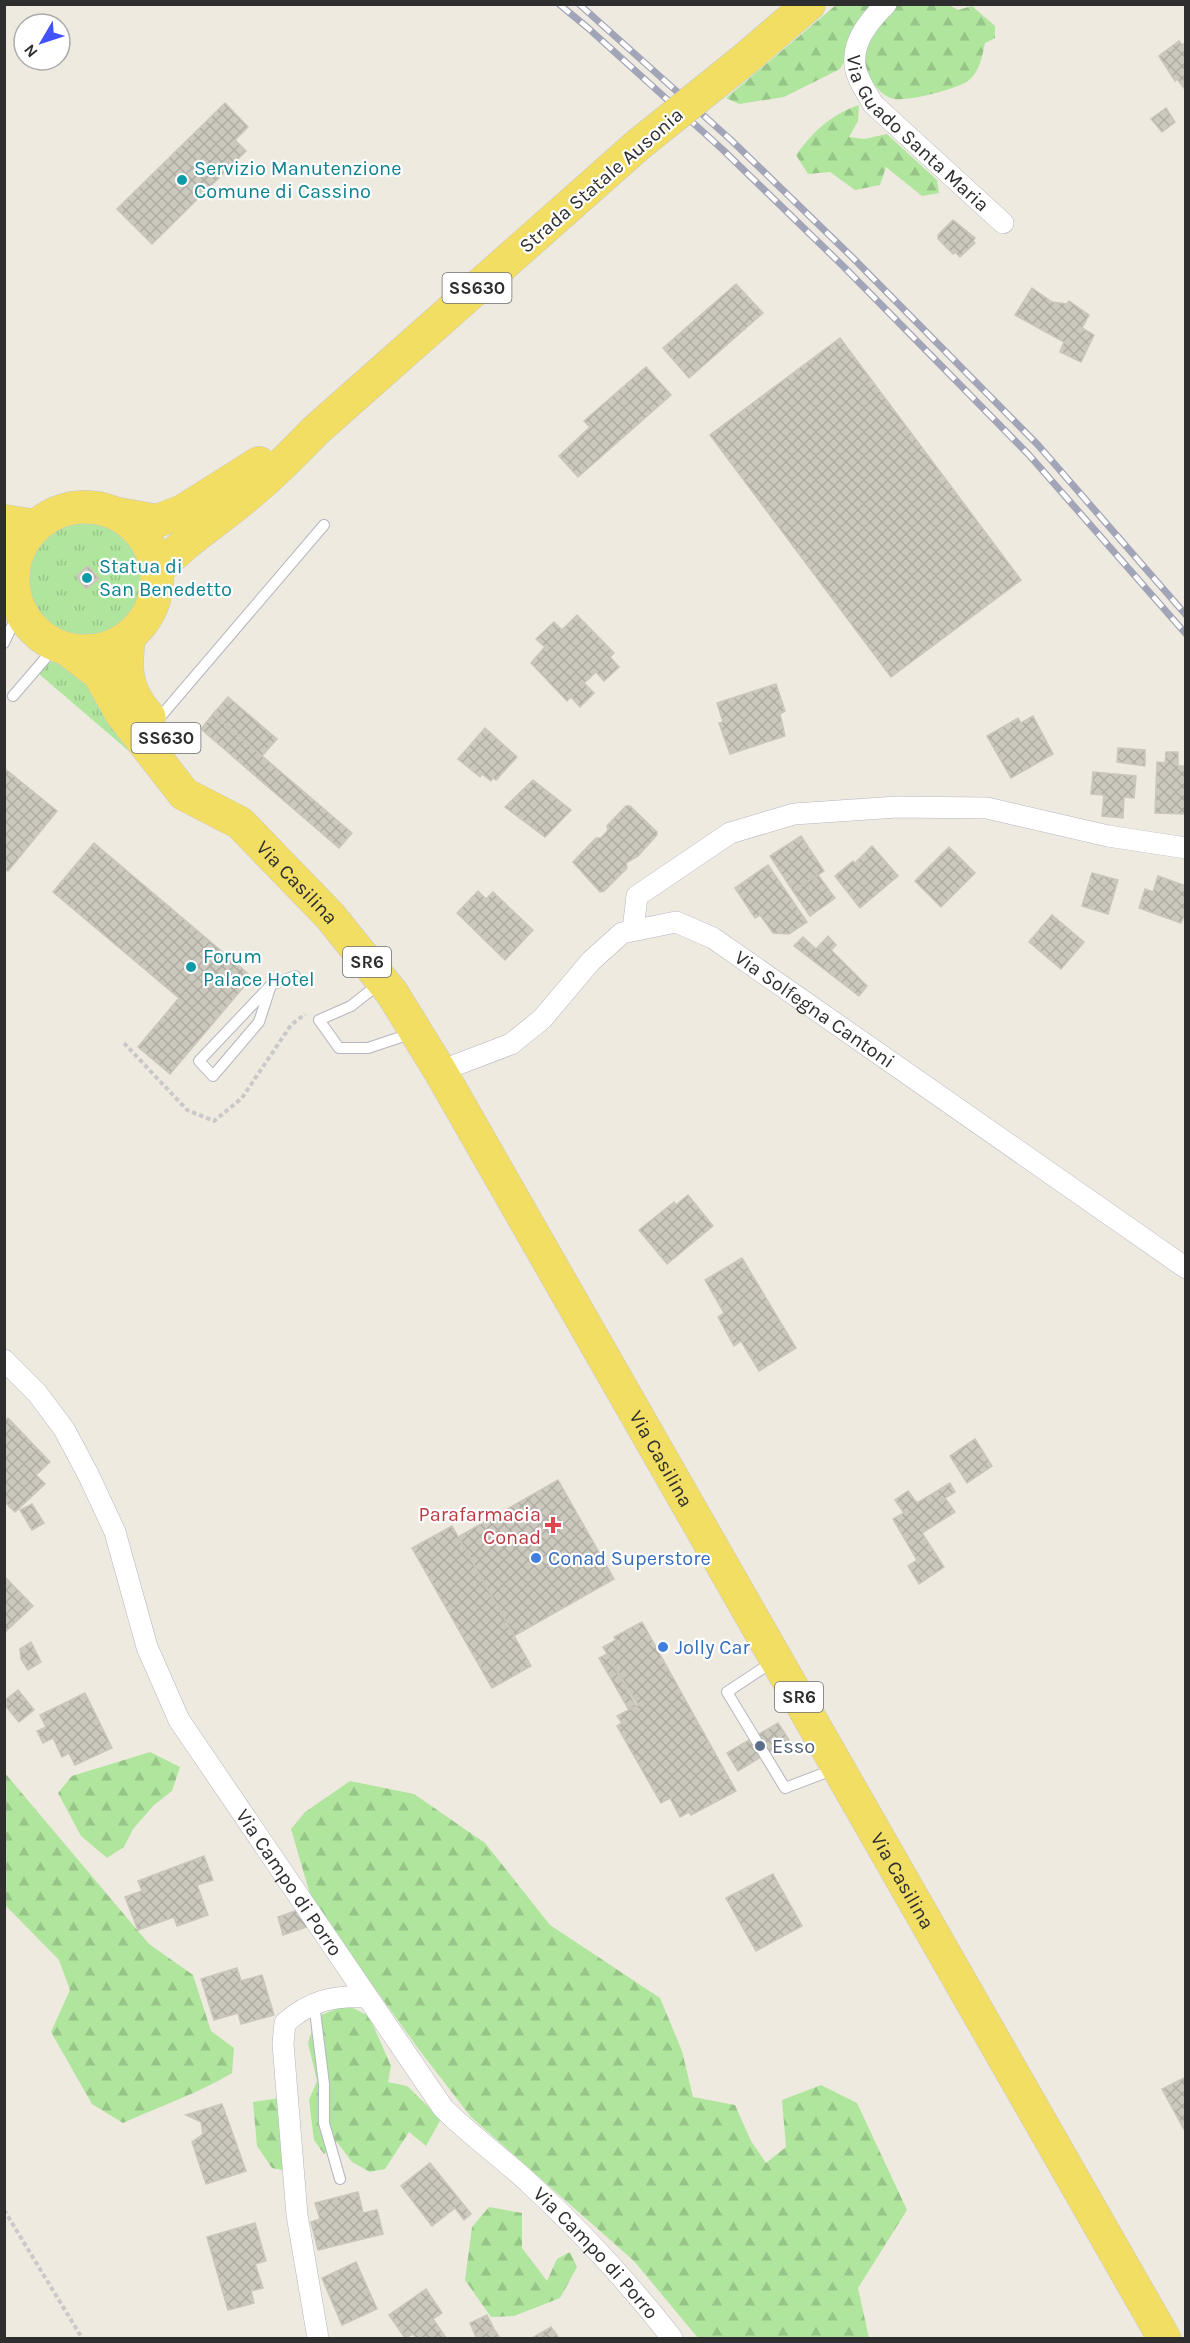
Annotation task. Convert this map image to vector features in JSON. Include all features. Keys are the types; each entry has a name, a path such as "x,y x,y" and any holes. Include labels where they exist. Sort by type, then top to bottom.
{"main road":[{"name":"Strada Statale Ausonia","path":"157,571 181,545 243,500 284,464 315,431 638,145 809,4"},
{"name":"Strada Statale Ausonia","path":"118,514 157,521 183,511 315,431"},
{"path":"75,507 101,508 118,514 137,529 151,548 157,571 157,590 152,608 129,638 110,648 90,652 62,648 29,625 12,591 13,564 21,543 20,524 75,507"},
{"name":"SS630","path":"129,638 126,675 134,700 240,823"},
{"name":"Via Casilina","path":"62,648 99,674 120,713 184,794 240,823 330,916 382,981 416,1032 1164,2338"}],"street":[{"name":"Via Guado Santa Maria","path":"886,4 871,19 859,40 855,65 862,84 873,104 1003,223"},
{"path":"633,930 637,896 730,833 794,814 897,807 987,808 1108,836 1185,848"},
{"name":"Via Solfegna Cantoni","path":"440,1071 511,1044 542,1019 591,961 622,933 676,922 713,938 1185,1268"},
{"name":"Via Campo di Porro","path":"4,1360 37,1393 64,1429 88,1474 115,1532 147,1647 179,1720 366,1997 443,2108 472,2137 528,2182 634,2289 672,2338"},
{"path":"318,2338 297,2215 283,2044 285,2023 302,2009 328,1997 366,1997"}],"lane":[{"path":"154,723 324,525"},
{"path":"4,643 12,591"},
{"path":"13,696 62,648"},
{"path":"271,985 259,1022 213,1076 199,1061 271,985 295,976"},
{"path":"382,981 351,1006 319,1020 339,1048 368,1048 416,1032"},
{"path":"777,1660 727,1692 784,1788 839,1767"},
{"path":"314,2003 324,2084 324,2123 340,2179"}],"path":[{"path":"4,2210 82,2338"}],"green space":[{"path":"836,5 876,5 840,69 784,97 739,104 726,98"},
{"path":"892,5 949,5 958,10 972,6 995,26 995,38 985,43 978,68 968,81 933,94 902,99 890,98 876,87 862,68 864,43"},
{"path":"859,105 858,121 849,137 864,139 887,134 937,180 939,193 922,196 886,167 880,185 855,190 830,172 808,174 796,155 823,125 839,114"},
{"path":"86,513 110,518 131,531 144,552 149,576 144,600 131,621 110,634 86,639 62,634 41,621 28,600 23,576 28,552 41,531 62,518"},
{"path":"58,660 71,661 172,788 39,674 48,663"},
{"path":"150,1752 180,1767 172,1791 154,1805 133,1829 124,1847 107,1858 81,1836 58,1793 72,1776"},
{"path":"4,1772 149,1944 193,1975 211,2031 234,2048 232,2073 123,2123 92,2104 51,2032 70,1990 59,1960 5,1905"},
{"path":"350,1781 414,1794 485,1843 550,1925 660,1998 682,2051 693,2097 735,2105 751,2141 766,2163 786,2147 782,2100 821,2085 857,2103 907,2210 858,2288 869,2338 698,2338 634,2261 471,2117 420,2051 312,1901 291,1829 305,1812"},
{"path":"347,2005 369,2016 391,2066 388,2082 407,2086 441,2119 426,2146 409,2132 385,2169 370,2172 352,2162 337,2142 324,2154 314,2140 309,2100 317,2081 308,2043 316,2017"},
{"path":"280,2098 287,2171 272,2168 257,2146 253,2102"},
{"path":"489,2207 522,2213 522,2248 547,2281 557,2259 570,2252 577,2267 560,2298 514,2316 491,2317 465,2280 472,2227"}],"building":[{"path":"1179,41 1182,45 1186,42 1184,88 1177,79 1175,81 1159,56"},
{"name":"Servizio Manutenzione Comune di Cassino","path":"225,103 248,127 235,140 246,151 152,244 117,209"},
{"path":"1166,108 1175,122 1162,132 1151,119"},
{"path":"953,220 975,238 973,241 975,243 960,257 955,252 953,254 938,239 938,235"},
{"path":"736,284 763,313 689,378 663,348"},
{"path":"1032,288 1052,302 1067,304 1069,301 1089,315 1082,328 1094,335 1081,362 1060,352 1064,342 1015,315"},
{"path":"840,338 1021,580 891,677 710,435"},
{"path":"646,367 671,395 578,477 559,456 590,427 584,421"},
{"name":"Statua di San Benedetto","path":"88,566 99,579 86,589 76,576"},
{"path":"577,615 614,653 610,657 619,667 604,681 596,672 584,683 594,693 580,707 571,697 567,701 531,663 545,647 536,639 554,622 562,630"},
{"path":"776,684 785,711 780,714 785,736 730,754 719,723 723,722 717,703"},
{"path":"228,697 277,739 262,756 213,714"},
{"path":"213,714 352,833 339,848 201,729"},
{"path":"1033,716 1053,754 1011,778 987,736 1018,718 1021,723"},
{"path":"485,728 517,757 496,780 493,778 491,781 482,774 480,777 458,759"},
{"path":"1118,748 1145,750 1145,766 1117,762"},
{"path":"1166,752 1178,752 1178,766 1186,766 1186,814 1155,813 1157,762 1165,763"},
{"path":"4,768 57,811 8,871 4,869"},
{"path":"1093,772 1136,776 1134,798 1124,797 1123,818 1102,816 1104,795 1091,794"},
{"path":"533,780 571,810 545,837 505,807"},
{"path":"626,806 630,806 657,832 657,835 638,856 626,863 627,868 604,891 600,892 573,862 596,838 601,838 608,830 607,826"},
{"path":"801,836 824,871 793,891 770,856"},
{"name":"Forum Palace Hotel","path":"94,843 252,977 170,1074 138,1047 179,998 53,892"},
{"path":"872,846 898,876 860,908 835,876 853,861 855,863"},
{"path":"949,847 975,873 941,907 915,881"},
{"path":"768,865 807,922 789,934 773,933 760,915 755,918 735,888"},
{"path":"1092,873 1118,880 1108,914 1082,906"},
{"path":"818,875 835,898 810,916 793,891"},
{"path":"1158,876 1186,886 1186,911 1181,923 1139,908 1145,889 1153,892"},
{"path":"478,891 486,899 493,892 533,930 505,960 457,913"},
{"path":"1052,915 1084,942 1061,969 1029,942"},
{"path":"828,936 836,945 831,950 867,986 859,996 794,946 803,937 816,949"},
{"path":"688,1195 713,1226 667,1264 639,1230 674,1202 676,1205"},
{"path":"742,1258 796,1348 759,1371 741,1341 734,1346 718,1317 724,1313 705,1280"},
{"path":"8,1418 50,1462 36,1475 45,1484 15,1512 4,1501 4,1421"},
{"path":"975,1439 992,1466 967,1483 950,1456"},
{"name":"Conad Superstore","path":"558,1480 614,1579 514,1636 458,1537"},
{"path":"950,1483 955,1492 945,1498 955,1512 922,1533 944,1567 919,1584 908,1566 917,1560 893,1519 904,1513 895,1500 908,1491 917,1503"},
{"path":"32,1504 44,1523 32,1530 20,1510"},
{"path":"452,1526 531,1666 492,1688 412,1548"},
{"path":"4,1576 33,1606 6,1631 4,1630"},
{"path":"642,1622 736,1791 691,1815 689,1812 680,1817 670,1798 661,1803 617,1726 622,1723 617,1716 638,1705 603,1647 616,1640 614,1637"},
{"path":"31,1642 41,1662 28,1670 21,1659 20,1649"},
{"path":"607,1654 636,1706 629,1710 599,1658"},
{"path":"18,1690 34,1710 19,1722 4,1704 4,1701"},
{"path":"85,1693 112,1748 75,1765 69,1753 62,1757 53,1738 43,1743 37,1731 46,1727 40,1715"},
{"path":"778,1723 789,1740 738,1771 727,1753"},
{"path":"204,1856 213,1880 197,1885 208,1915 177,1926 174,1917 138,1930 125,1897 142,1891 138,1881"},
{"path":"773,1874 802,1926 756,1951 726,1898"},
{"path":"298,1910 309,1926 283,1935 278,1917"},
{"path":"237,1968 241,1981 262,1975 274,2015 241,2024 238,2013 214,2020 201,1979"},
{"path":"1186,2077 1186,2133 1162,2089"},
{"path":"222,2104 246,2171 206,2184 192,2142 203,2134 201,2122 186,2115"},
{"path":"430,2163 471,2214 464,2220 455,2208 432,2226 401,2186"},
{"path":"358,2192 363,2213 377,2210 383,2234 318,2250 311,2222 320,2219 315,2203"},
{"path":"255,2223 266,2261 255,2264 263,2288 251,2291 254,2303 228,2310 207,2237"},
{"path":"356,2262 377,2309 342,2325 322,2278"},
{"path":"426,2289 442,2313 433,2319 446,2338 416,2338 413,2334 405,2338 389,2315"},
{"path":"487,2315 493,2327 476,2337 470,2323"},
{"path":"551,2327 559,2338 532,2338"},
{"path":"493,2328 500,2338 477,2338 491,2329"}],"railway":[{"path":"559,4 722,149 844,267 1029,455 1186,634"},
{"path":"579,4 731,140 852,257 1038,445 1186,615"}],"place":[{"name":"Servizio Manutenzione Comune di Cassino","path":"182,180"},
{"name":"Statua di San Benedetto","path":"87,578"},
{"name":"Forum Palace Hotel","path":"191,967"},
{"name":"Parafarmacia Conad","path":"553,1525"},
{"name":"Conad Superstore","path":"536,1558"},
{"name":"Jolly Car","path":"663,1647"},
{"name":"Esso","path":"760,1746"}]}
